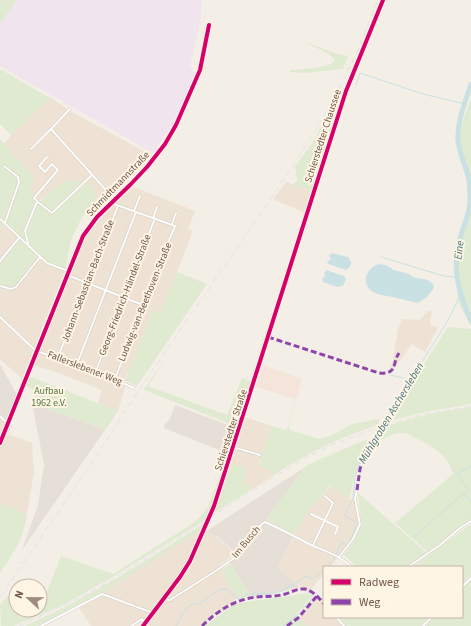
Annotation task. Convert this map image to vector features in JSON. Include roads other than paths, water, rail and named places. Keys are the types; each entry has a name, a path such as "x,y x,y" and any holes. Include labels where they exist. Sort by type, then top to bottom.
{"street":[{"name":"Schierstedter Chaussee","path":"293,257 346,91 383,0"},
{"name":"Schmidtmannstraße","path":"0,443 83,236 97,217 147,167 165,144 176,125 200,70 209,25"},
{"path":"31,149 70,109"},
{"path":"51,129 114,199"},
{"path":"47,157 39,166 45,172 52,164 58,170 34,198 52,213 92,175"},
{"path":"4,166 18,177 19,182 4,223"},
{"path":"78,364 140,196"},
{"path":"29,247 25,231 38,202"},
{"path":"111,203 172,224 176,213"},
{"name":"Johann-Sebastian-Bach-Straße","path":"58,357 118,206"},
{"name":"Georg-Friedrich-Händel-Straße","path":"96,372 157,207"},
{"path":"0,220 47,263 68,271"},
{"name":"Ludwig-van-Beethoven-Straße","path":"115,379 175,226 172,224"},
{"path":"0,261 20,238"},
{"path":"0,286 11,289 16,287 40,257"},
{"name":"Schierstedter Straße","path":"143,626 180,577 197,545 214,506 293,257"},
{"path":"67,275 143,305"},
{"name":"Fallerslebener Weg","path":"0,317 36,351 78,364 134,388"},
{"path":"0,416 8,424"},
{"name":"Schierstedter Straße","path":"233,447 260,455"},
{"path":"337,556 353,539 360,524 355,499 357,490"},
{"path":"313,546 333,503 325,496"},
{"path":"311,514 338,526 334,534"},
{"path":"410,566 435,549 460,528 471,521"},
{"name":"Im Busch","path":"164,599 170,600 233,559 262,524 266,522 313,546 337,556 351,566"},
{"path":"463,586 471,578"},
{"path":"41,626 102,594 153,613"},
{"path":"130,626 142,618 146,622"},
{"path":"337,618 344,626"},
{"path":"422,626 431,618"}],"water":[{"path":"332,253 348,257 351,262 350,267 346,270 328,264 327,262 331,259 329,256"},
{"path":"378,264 386,265 394,270 409,274 413,277 428,280 433,284 434,288 427,297 418,303 375,293 368,287 366,277 370,269"},
{"path":"326,270 344,276 346,279 343,286 337,287 323,282 322,279 325,276 324,274"}],"waterway":[{"path":"356,85 360,73 423,94 465,104"},
{"name":"Eine","path":"471,84 462,112 458,133 460,149 469,179 470,205 461,234 456,261 456,271 460,291 471,321"},
{"path":"381,257 444,276 456,277"},
{"name":"Mühlgraben Aschersleben","path":"328,566 334,559 340,545 343,543 348,545 357,524 345,515 353,498 355,477 360,462 369,445 444,327 460,294"},
{"path":"391,375 410,380"},
{"path":"469,491 457,474 471,466"},
{"path":"414,537 464,493 471,502"},
{"name":"Mühlgraben Aschersleben","path":"200,603 219,590 223,589 228,590 238,599 249,594 268,594 279,592 295,584 306,576 312,579 315,578 323,570"},
{"path":"317,594 323,600"},
{"path":"283,626 292,620 314,597"},
{"name":"Mühlgraben Aschersleben","path":"176,626 186,608 198,603"}],"railway":[{"path":"0,597 95,458 141,387 289,172 319,125 358,50 378,0"},
{"path":"19,626 105,584 296,463 331,445 377,428 421,415 471,406"}],"park label":[{"name":"Aufbau 1962 e.V.","path":"49,396"}]}
